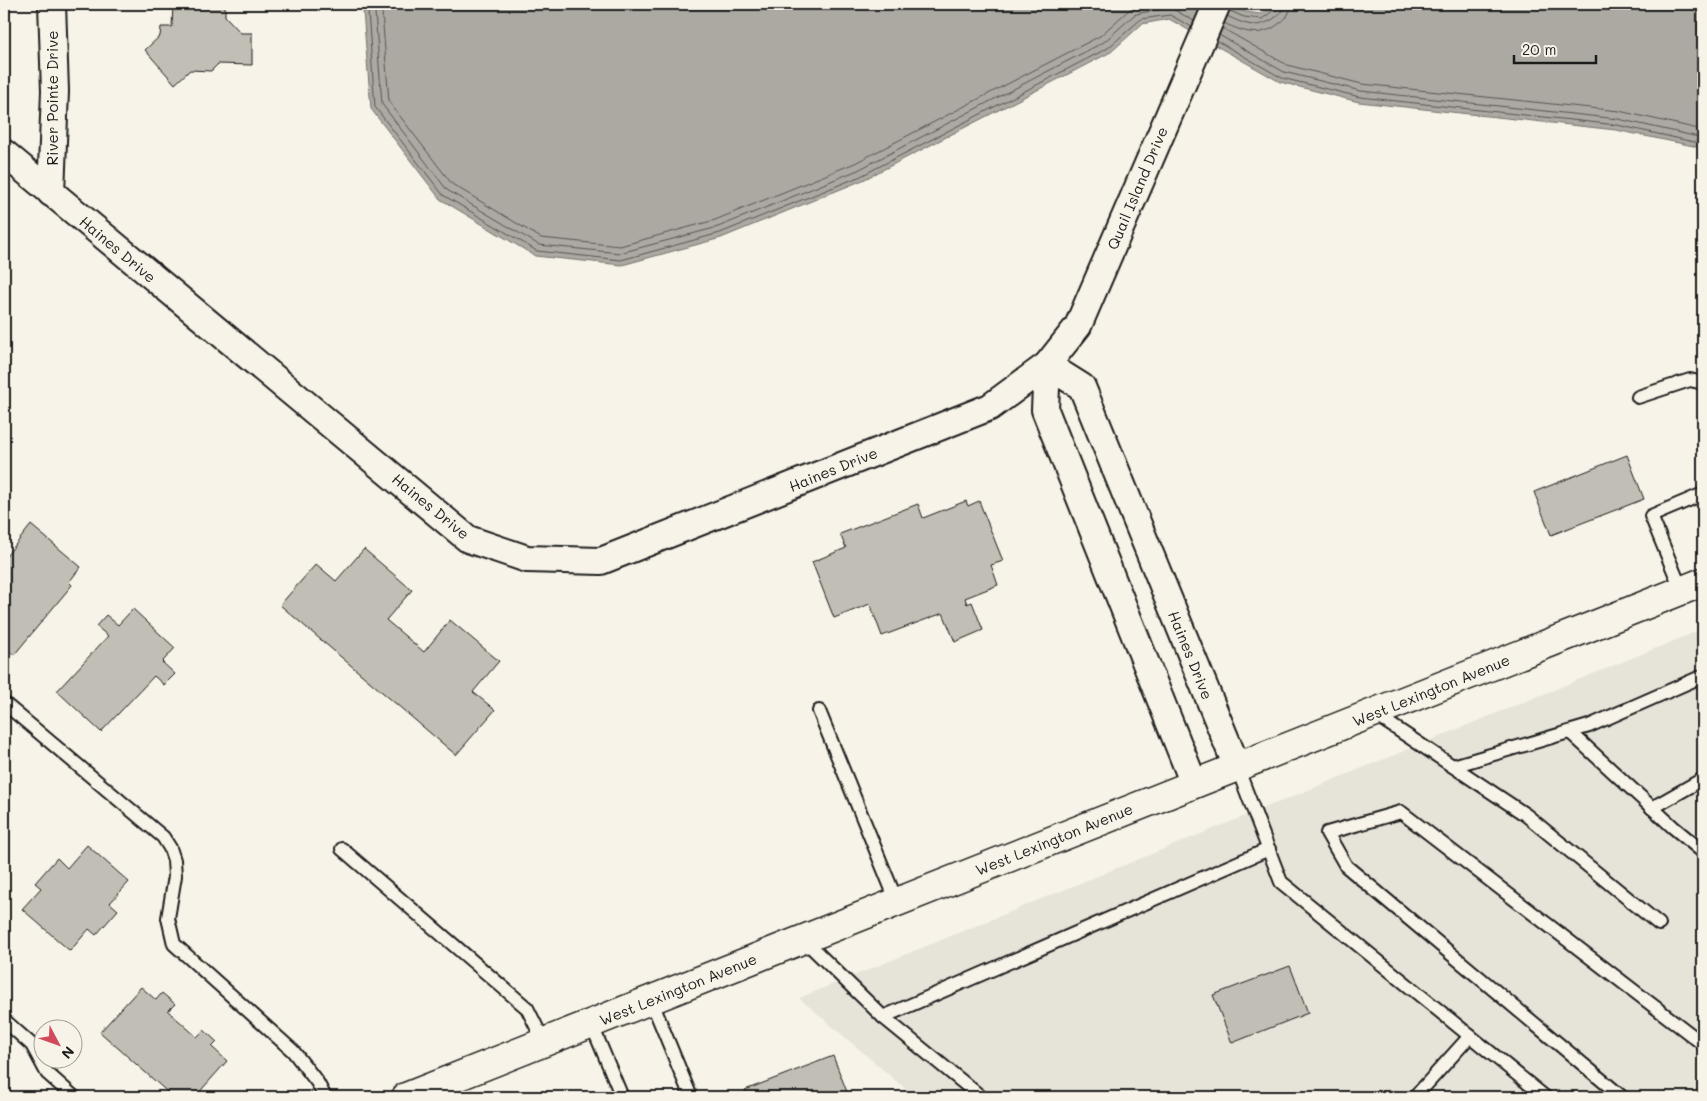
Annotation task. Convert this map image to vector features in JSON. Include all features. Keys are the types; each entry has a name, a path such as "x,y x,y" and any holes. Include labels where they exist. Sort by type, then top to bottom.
{"main road":[{"name":"West Lexington Avenue","path":"406,1097 1693,587"}],"street":[{"name":"River Pointe Drive","path":"51,193 55,91 52,4"},
{"name":"Quail Island Drive","path":"1046,365 1078,326 1217,4"},
{"name":"Haines Drive","path":"4,153 468,538 527,559 601,561 990,407 1046,365 1082,387 1237,767"},
{"path":"1046,365 1045,410 1194,784"}],"lane":[{"path":"1638,397 1690,380 1703,383"},
{"path":"1693,587 1651,516 1703,494"},
{"path":"1453,766 1589,726 1703,676"},
{"path":"4,703 162,837 170,848 174,860 175,876 168,918 174,944 293,1051 317,1082 325,1097"},
{"path":"818,711 897,902"},
{"path":"1373,713 1526,814 1659,924"},
{"path":"1570,732 1673,827 1703,852"},
{"path":"1237,767 1281,882 1545,1097"},
{"path":"1652,808 1703,779"},
{"path":"1622,1097 1346,866 1327,832 1402,812 1703,1044"},
{"path":"342,849 527,1008 544,1042"},
{"path":"883,1017 1268,849"},
{"path":"803,939 883,1017 981,1097"},
{"path":"651,1000 690,1097"},
{"path":"4,1020 32,1045 47,1073 74,1097"},
{"path":"591,1023 622,1097"},
{"path":"1415,1097 1470,1036"}],"shaded area":[{"path":"1703,629 1703,1097 915,1097 799,998"}],"water":[{"path":"365,4 1227,4 1246,12 1261,14 1275,4 1703,4 1703,148 1616,130 1359,102 1280,82 1169,19 1142,24 1111,52 863,180 721,238 622,265 535,256 440,199 371,109 363,11"}],"building":[{"path":"173,4 225,4 225,16 241,33 252,33 252,65 218,64 211,71 190,70 175,84 145,50 160,36 161,27 172,27"},
{"path":"1627,455 1644,499 1551,535 1534,492"},
{"path":"966,501 968,506 979,501 1003,561 991,565 998,585 965,598 967,604 972,602 983,630 955,642 943,613 882,636 870,604 834,618 812,562 846,548 840,534 918,504 923,518"},
{"path":"31,525 81,567 69,582 72,585 14,655 4,647 4,559"},
{"path":"364,549 412,590 386,620 424,652 450,620 499,661 473,692 495,710 456,755 280,605 316,564 336,581"},
{"path":"133,609 175,648 162,662 175,674 164,685 154,676 101,732 57,691 108,636 96,626 106,615 118,625"},
{"path":"87,845 129,882 110,903 118,910 96,935 89,929 70,951 22,909 41,888 35,883 57,858 67,868"},
{"path":"1290,966 1308,1013 1232,1043 1213,995"},
{"path":"141,987 156,1000 162,993 175,1004 168,1011 197,1037 204,1030 217,1042 212,1047 227,1061 195,1097 173,1097 100,1032"},
{"path":"833,1056 849,1097 748,1097 745,1090"},
{"path":"4,1086 17,1097 4,1097"}]}
